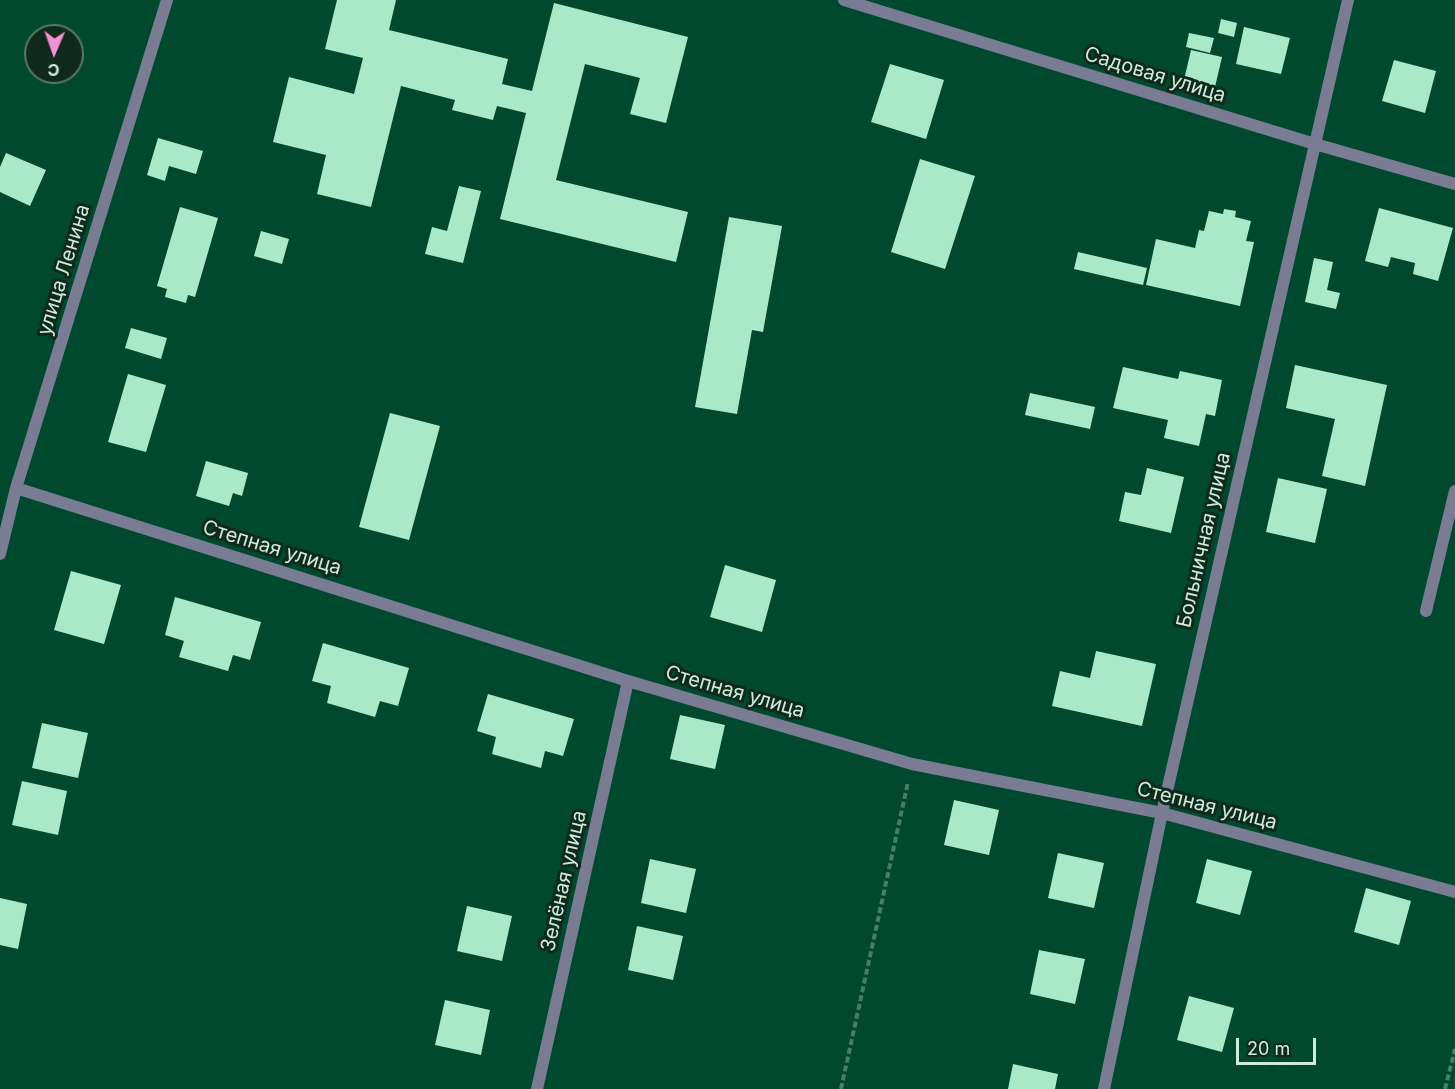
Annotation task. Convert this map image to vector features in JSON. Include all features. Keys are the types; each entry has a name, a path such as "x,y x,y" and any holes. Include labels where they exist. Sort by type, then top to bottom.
{"street":[{"name":"улица Ленина","path":"0,554 16,488 167,0"},
{"name":"Садовая улица","path":"844,0 1315,144 1455,184"},
{"name":"Больничная улица","path":"1104,1089 1162,813 1348,0"},
{"name":"Степная улица","path":"16,488 628,681 912,764 1162,813 1455,892"},
{"path":"1426,611 1455,491"},
{"name":"Зелёная улица","path":"537,1089 628,681"}],"path":[{"path":"842,1089 912,764"},
{"path":"1445,1089 1455,1049"}],"building":[{"path":"337,0 396,0 389,30 508,59 502,84 532,91 554,3 688,37 666,123 630,114 640,78 585,64 556,180 688,212 676,262 500,219 526,113 497,106 493,120 452,110 455,100 401,86 371,207 317,194 326,155 273,142 289,77 354,94 363,58 325,49"},
{"path":"1221,19 1237,23 1234,37 1218,33"},
{"path":"1244,27 1290,38 1281,74 1236,64"},
{"path":"1189,33 1214,38 1210,53 1186,47"},
{"path":"1191,50 1222,57 1215,87 1184,80"},
{"path":"1394,60 1436,71 1425,113 1382,101"},
{"path":"890,64 944,80 926,139 871,122"},
{"path":"158,138 203,151 196,174 169,166 165,181 147,175"},
{"path":"6,153 46,170 30,206 0,192 0,167"},
{"path":"920,159 975,176 945,269 891,252"},
{"path":"459,186 481,191 463,263 425,254 432,227 447,231"},
{"path":"180,207 218,218 195,297 188,295 186,303 165,297 167,289 157,286"},
{"path":"1379,208 1453,228 1438,281 1413,274 1415,263 1391,257 1388,267 1365,261"},
{"path":"1224,209 1236,211 1235,217 1251,221 1246,241 1254,242 1240,306 1146,285 1156,239 1195,248 1199,230 1204,231 1209,211 1223,214"},
{"path":"729,217 782,226 763,332 752,330 737,414 695,407"},
{"path":"261,231 289,239 282,264 254,256"},
{"path":"1078,252 1147,268 1143,285 1074,269"},
{"path":"1314,258 1333,262 1327,290 1340,293 1336,309 1305,302"},
{"path":"131,328 167,338 161,359 125,348"},
{"path":"1295,365 1387,385 1365,486 1322,476 1335,419 1286,408"},
{"path":"1123,367 1178,379 1180,371 1222,380 1215,416 1206,414 1199,446 1164,438 1168,420 1113,408"},
{"path":"128,374 166,385 146,452 108,442"},
{"path":"1030,393 1095,407 1090,429 1025,415"},
{"path":"390,413 440,426 409,540 359,527"},
{"path":"206,461 248,473 242,496 233,493 229,506 196,496"},
{"path":"1147,468 1184,477 1171,533 1119,521 1125,492 1141,495"},
{"path":"1278,478 1327,489 1315,543 1266,532"},
{"path":"725,565 776,580 762,632 710,617"},
{"path":"71,571 121,585 104,644 54,630"},
{"path":"175,597 261,622 250,660 233,655 228,671 179,657 184,641 165,635"},
{"path":"323,643 409,668 398,706 380,701 375,717 327,703 331,686 312,681"},
{"path":"1096,651 1156,664 1142,726 1052,706 1060,671 1090,678"},
{"path":"488,694 574,719 563,756 545,751 541,768 492,754 496,737 477,731"},
{"path":"680,715 725,725 715,769 670,759"},
{"path":"42,723 88,733 78,778 32,768"},
{"path":"22,781 67,791 58,835 12,825"},
{"path":"954,800 999,810 989,855 944,845"},
{"path":"1058,853 1104,863 1094,908 1048,898"},
{"path":"650,859 696,869 686,913 641,903"},
{"path":"1207,859 1252,871 1240,915 1196,903"},
{"path":"1366,888 1411,901 1399,945 1354,932"},
{"path":"0,898 27,904 18,949 0,945"},
{"path":"467,906 512,916 502,961 457,951"},
{"path":"637,926 683,936 673,980 628,970"},
{"path":"1039,950 1085,959 1075,1004 1030,994"},
{"path":"1189,996 1234,1008 1222,1052 1177,1040"},
{"path":"445,1000 490,1010 481,1055 435,1045"},
{"path":"1013,1064 1058,1074 1055,1089 1008,1089"}]}
